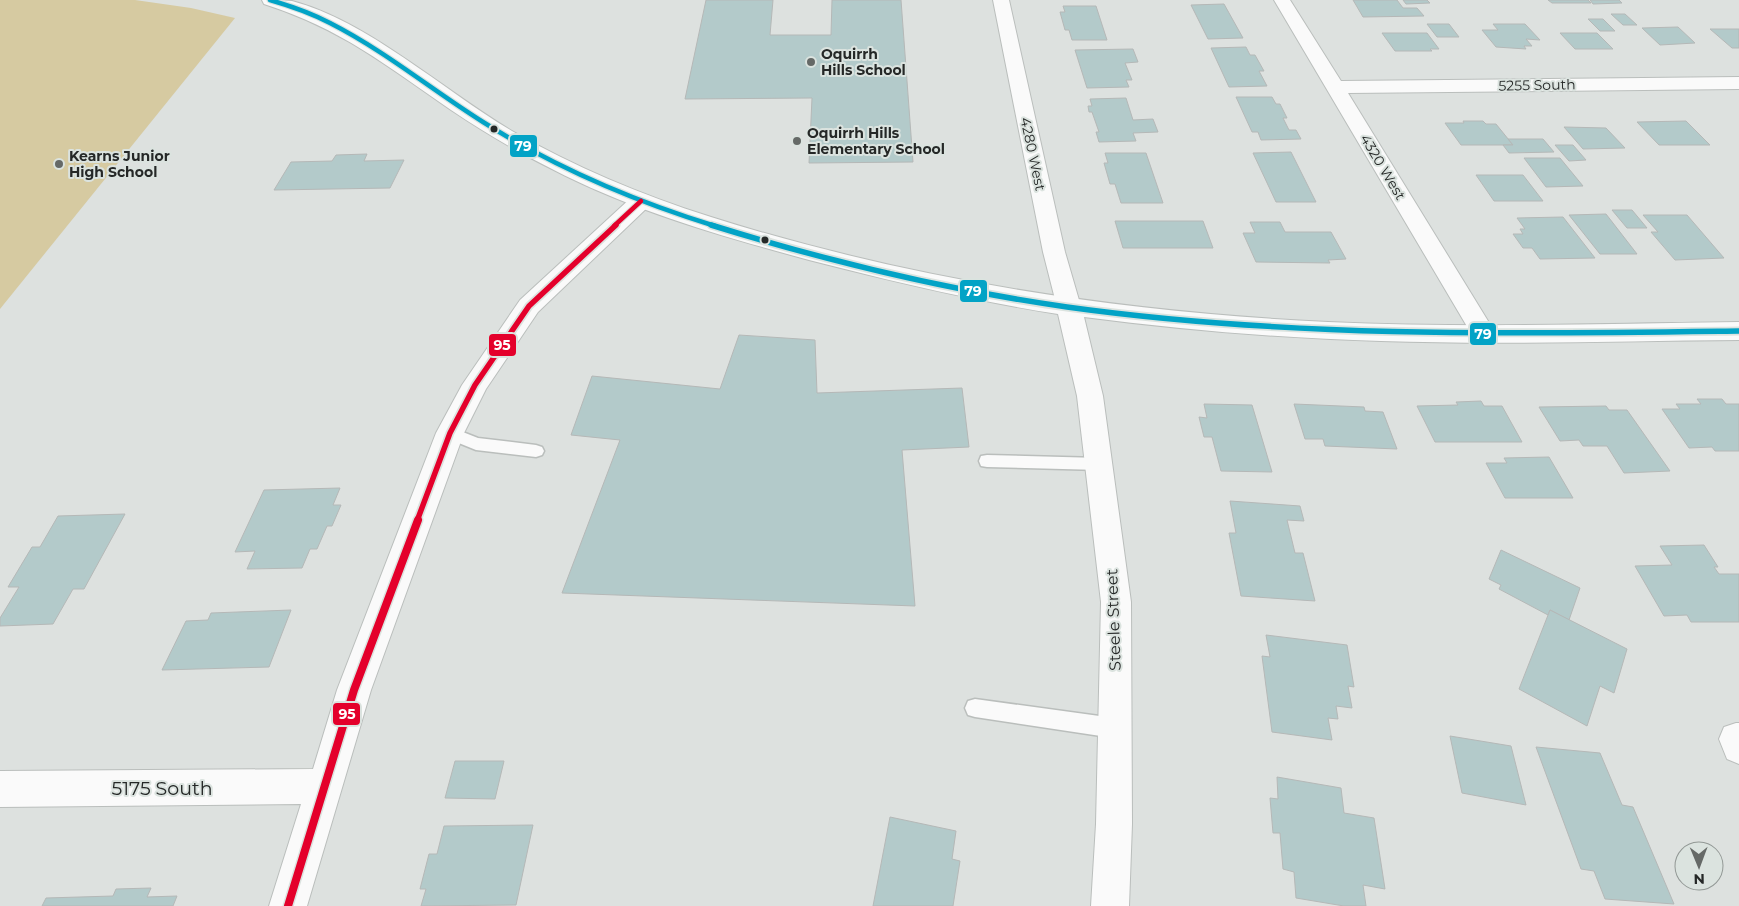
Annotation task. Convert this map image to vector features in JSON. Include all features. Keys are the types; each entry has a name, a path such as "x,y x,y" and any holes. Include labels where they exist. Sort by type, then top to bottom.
{"street":[{"path":"270,0 317,15 350,31 482,121 530,150 582,175 641,201 750,237 872,270 1002,296 1069,307 1230,323 1342,330 1484,334 1739,331"},
{"name":"4280 West","path":"1001,0 1054,252 1069,307"},
{"name":"4320 West","path":"1282,0 1484,334"},
{"name":"5255 South","path":"1335,87 1739,83"},
{"path":"288,906 323,786 354,690 450,433 475,385 529,306 641,201"},
{"name":"Steele Street","path":"1069,307 1090,396 1116,602 1114,824 1110,906"},
{"name":"5175 South","path":"0,789 323,786"}],"lane":[{"path":"450,433 476,444 536,451"},
{"path":"988,461 1100,464"},
{"path":"975,708 1114,728"}],"shaded area":[{"name":"Kearns Junior High School","path":"0,0 135,0 191,8 235,18 0,309"}],"building":[{"path":"706,0 773,0 770,35 831,35 832,0 901,0 913,162 809,163 812,98 685,99"},
{"path":"1353,0 1397,0 1403,8 1417,8 1424,16 1363,17"},
{"path":"1403,0 1427,0 1430,3 1406,4"},
{"path":"1548,0 1588,0 1591,3 1552,3"},
{"path":"1590,0 1619,0 1622,3 1593,4"},
{"path":"1224,4 1243,38 1208,39 1191,5"},
{"path":"1063,6 1096,6 1107,40 1072,40 1069,30 1065,30 1060,12 1065,12"},
{"path":"1611,14 1625,14 1637,25 1623,25"},
{"path":"1588,19 1603,19 1615,31 1600,31"},
{"path":"1427,24 1449,24 1459,37 1437,37"},
{"path":"1493,24 1525,24 1540,40 1526,39 1532,46 1524,46 1526,49 1496,47 1482,30 1498,30"},
{"path":"1678,27 1695,43 1660,45 1642,28"},
{"path":"1710,29 1739,29 1739,48 1732,48"},
{"path":"1382,33 1427,33 1439,49 1430,49 1432,51 1395,51"},
{"path":"1560,33 1597,33 1613,49 1575,49"},
{"path":"1246,47 1250,55 1255,55 1264,71 1259,71 1267,86 1229,87 1211,48"},
{"path":"1133,49 1138,62 1125,63 1132,80 1126,80 1129,87 1087,88 1075,50"},
{"path":"1236,97 1272,97 1276,104 1280,104 1287,118 1283,118 1289,130 1296,130 1301,139 1261,140 1258,132 1252,132"},
{"path":"1126,98 1133,120 1153,119 1158,132 1133,133 1136,141 1099,142 1096,132 1099,132 1092,112 1089,112 1088,106 1092,106 1090,99"},
{"path":"1463,121 1483,121 1486,124 1496,124 1513,145 1461,145 1445,123 1464,123"},
{"path":"1686,121 1710,145 1659,145 1637,122"},
{"path":"1564,127 1606,128 1625,148 1583,149"},
{"path":"1508,139 1543,139 1554,152 1509,153 1503,145 1513,145"},
{"path":"1555,145 1573,145 1586,160 1569,161"},
{"path":"1291,152 1316,202 1276,202 1253,153"},
{"path":"1105,153 1146,153 1163,203 1121,203 1115,184 1110,184 1104,163 1108,163"},
{"path":"367,154 364,161 404,160 390,188 274,190 291,162 332,161 336,155"},
{"path":"1524,158 1560,158 1583,186 1546,187"},
{"path":"1476,175 1523,175 1543,201 1494,201"},
{"path":"1612,210 1632,210 1647,228 1627,228"},
{"path":"1606,214 1637,254 1600,254 1569,215"},
{"path":"1643,215 1687,215 1724,258 1675,260 1651,232 1658,232"},
{"path":"1563,217 1595,258 1540,259 1532,248 1523,248 1513,234 1523,234 1520,229 1525,229 1517,218"},
{"path":"1115,221 1203,221 1213,248 1123,248"},
{"path":"1250,222 1280,222 1285,232 1331,232 1346,259 1328,260 1330,263 1256,262 1243,233 1255,233"},
{"path":"739,335 815,340 817,393 962,388 969,447 902,450 915,606 562,593 620,440 571,435 592,376 720,389"},
{"path":"1697,399 1722,399 1726,404 1739,404 1739,451 1715,451 1712,447 1689,448 1662,409 1680,409 1676,404 1701,404"},
{"path":"1481,401 1484,406 1502,406 1522,442 1435,442 1417,406 1458,405 1456,402"},
{"path":"1204,404 1252,405 1272,472 1221,471 1212,437 1204,437 1199,417 1207,418"},
{"path":"1294,404 1364,407 1365,411 1383,412 1397,449 1325,446 1323,439 1305,439"},
{"path":"1606,406 1609,410 1627,410 1670,471 1624,473 1607,446 1583,446 1579,440 1560,441 1539,407"},
{"path":"1549,457 1573,498 1505,498 1486,463 1507,463 1504,458"},
{"path":"340,488 333,505 341,505 332,526 327,526 317,549 310,549 302,568 247,569 255,551 235,552 264,490"},
{"path":"1230,501 1300,506 1304,521 1287,520 1295,553 1303,553 1315,601 1241,596 1229,533 1236,533"},
{"path":"125,514 84,589 73,589 53,624 0,626 0,618 19,587 8,587 32,547 40,547 58,516"},
{"path":"1704,545 1718,567 1714,567 1719,574 1739,574 1739,622 1691,622 1687,615 1664,616 1635,566 1672,565 1660,546"},
{"path":"1501,550 1580,588 1569,620 1550,610 1548,615 1499,589 1501,585 1489,579"},
{"path":"291,610 269,667 162,670 186,621 208,620 211,613"},
{"path":"1550,610 1627,649 1614,693 1600,686 1587,726 1519,689"},
{"path":"1266,635 1347,645 1354,687 1348,686 1352,708 1336,706 1338,719 1328,718 1332,740 1272,732 1262,656 1270,657"},
{"path":"1450,736 1511,746 1526,805 1462,793"},
{"path":"1536,747 1600,753 1622,805 1633,807 1674,904 1605,899 1594,871 1581,869"},
{"path":"455,761 504,761 495,799 445,798"},
{"path":"1277,777 1341,788 1344,813 1374,818 1385,889 1363,885 1366,906 1344,906 1296,898 1294,872 1283,869 1280,833 1273,833 1270,798 1278,799"},
{"path":"890,817 956,831 952,859 960,861 953,906 873,906"},
{"path":"533,825 516,905 421,906 426,889 420,889 429,854 437,854 444,826"},
{"path":"151,888 147,897 177,896 173,906 42,906 46,898 113,896 116,889"}],"transit line":[{"name":"79","path":"270,0 300,9 355,36 483,122 561,166 601,185 702,222 784,246 902,276 1068,307 1120,314 1276,328 1432,334 1739,331"},
{"name":"95","path":"288,906 354,690 450,433 475,385 529,306 641,201"}],"place":[{"name":"Oquirrh Hills School","path":"811,62"},
{"name":"Oquirrh Hills Elementary School","path":"797,141"},
{"name":"Kearns Junior High School","path":"59,164"}]}
